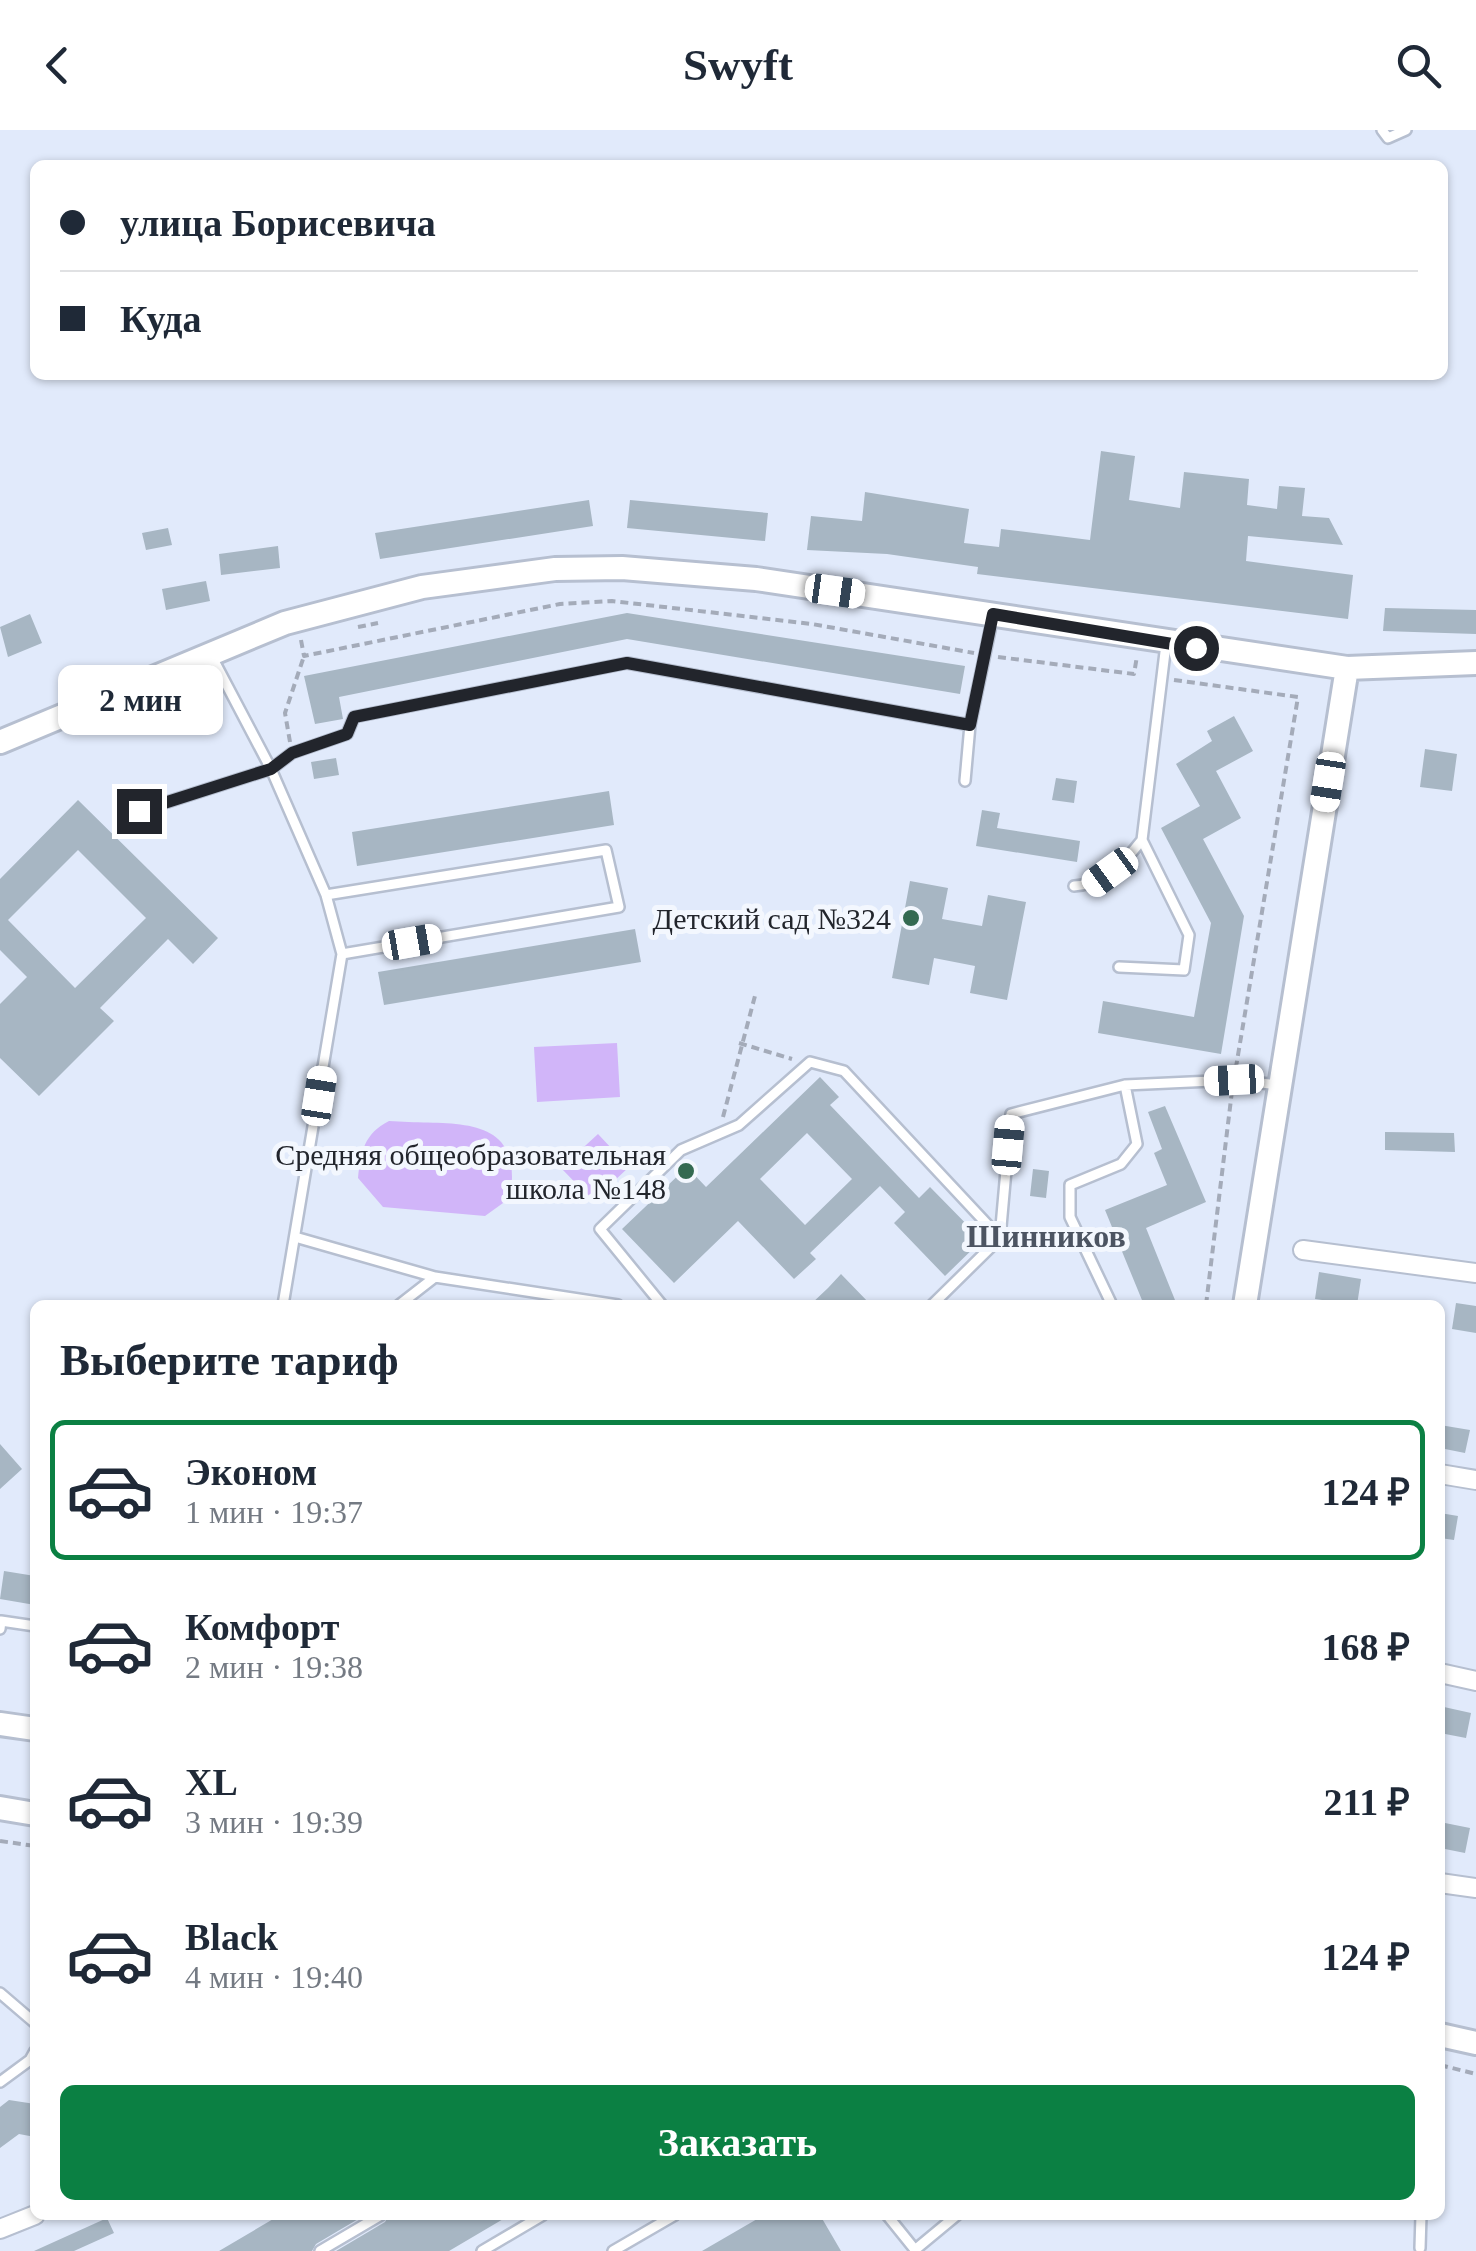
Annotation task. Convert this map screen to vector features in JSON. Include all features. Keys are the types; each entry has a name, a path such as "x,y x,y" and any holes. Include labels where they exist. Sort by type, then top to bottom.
{"street":[{"path":"0,742 285,622 422,587 555,570 622,568 756,579 1166,644 1347,668 1476,663"},
{"path":"1246,1300 1347,668"},
{"path":"1303,1250 1476,1273"},
{"path":"1445,1475 1476,1480"},
{"path":"1445,1674 1476,1680"},
{"path":"0,1724 30,1728"},
{"path":"0,1808 30,1813"},
{"path":"1445,1884 1476,1888"},
{"path":"1445,2036 1476,2044"},
{"path":"0,2230 30,2217"}],"lane":[{"path":"1382,130 1388,138 1406,130"},
{"path":"965,781 970,725 993,614"},
{"path":"1074,886 1091,885 1128,858 1142,840 1166,644"},
{"path":"210,652 271,769 326,895 342,954 284,1300"},
{"path":"139,811 271,769 292,753 347,734 354,717 627,663 970,725"},
{"path":"1119,966 1184,970 1190,935 1142,840"},
{"path":"326,895 606,850 620,907 342,954"},
{"path":"658,1300 600,1229 681,1150 739,1125 808,1064 844,1071 1000,1238"},
{"path":"937,1300 1000,1238 1011,1114 1125,1085 1234,1080 1279,1085"},
{"path":"1110,1300 1070,1217 1070,1186 1121,1164 1137,1144 1125,1085"},
{"path":"296,1237 435,1277 585,1300"},
{"path":"405,1300 435,1277"},
{"path":"0,1629 2,1620 30,1625"},
{"path":"0,1994 30,2018"},
{"path":"0,2082 30,2060"},
{"path":"320,2251 373,2220"},
{"path":"482,2251 535,2220"},
{"path":"613,2251 666,2220"},
{"path":"891,2220 916,2250 950,2220"},
{"path":"1420,2248 1421,2220"}],"path":[{"path":"304,656 560,604 612,600 812,624 984,655 1298,697 1234,1080 1207,1300"},
{"path":"292,753 285,712 304,656 301,642"},
{"path":"1134,674 1137,655"},
{"path":"1192,681 1193,671"},
{"path":"720,1127 739,1043 756,992"},
{"path":"739,1043 808,1064"},
{"path":"0,1841 30,1845"},
{"path":"1445,2066 1476,2074"}],"shaded area":[{"path":"617,1043 620,1097 537,1102 534,1047"},
{"path":"389,1121 459,1124 495,1136 506,1150 512,1170 510,1198 485,1216 383,1207 358,1178 365,1144"},
{"path":"598,1134 629,1167 593,1201 561,1168"}],"building":[{"path":"1101,451 1135,456 1129,500 1180,508 1184,472 1249,479 1247,505 1277,509 1279,486 1305,488 1302,516 1329,518 1343,545 1248,536 1246,561 1353,575 1348,619 977,574 978,567 887,554 807,550 811,516 862,521 865,492 969,509 964,543 999,547 1001,529 1090,540"},
{"path":"589,500 593,526 380,559 375,533"},
{"path":"630,500 768,513 765,541 627,528"},
{"path":"168,528 172,545 146,550 142,533"},
{"path":"278,546 280,568 221,575 219,554"},
{"path":"206,581 210,601 166,610 162,589"},
{"path":"1385,608 1476,610 1476,634 1383,631"},
{"path":"627,613 965,666 960,694 627,639 339,697 343,719 315,724 304,676"},
{"path":"30,614 42,643 8,657 0,627"},
{"path":"1234,716 1253,751 1216,771 1241,818 1203,839 1244,916 1221,1054 1098,1033 1103,1001 1194,1017 1211,923 1161,828 1200,806 1176,764 1212,741 1207,731"},
{"path":"1425,749 1457,754 1452,791 1420,787"},
{"path":"336,758 339,775 314,779 311,762"},
{"path":"1056,778 1077,781 1074,803 1052,800"},
{"path":"609,791 614,825 357,866 352,832"},
{"path":"78,800 218,938 193,964 168,939 100,1008 114,1021 39,1096 0,1058 0,1004 27,977 0,950 0,879","holes":["78,850 146,918 75,988 8,920"]},
{"path":"982,810 1000,813 997,828 1080,841 1077,862 976,846"},
{"path":"910,881 948,888 942,919 982,926 988,895 1026,902 1007,1000 970,993 975,966 934,958 929,985 892,978"},
{"path":"635,929 641,962 384,1005 378,972"},
{"path":"820,1077 839,1097 830,1105 919,1198 930,1187 982,1240 945,1276 894,1223 905,1212 880,1186 810,1253 816,1259 794,1279 738,1221 674,1283 622,1229 687,1167 706,1187","holes":["807,1133 852,1179 805,1225 760,1179"]},
{"path":"1165,1106 1206,1202 1146,1228 1175,1300 1142,1300 1105,1210 1167,1185 1154,1153 1162,1149 1148,1112"},
{"path":"1385,1132 1454,1133 1455,1152 1385,1150"},
{"path":"1033,1169 1049,1171 1046,1198 1030,1196"},
{"path":"1319,1272 1361,1279 1358,1300 1315,1299"},
{"path":"841,1274 866,1300 815,1300"},
{"path":"1456,1303 1476,1306 1476,1333 1452,1329"},
{"path":"1445,1426 1470,1430 1465,1453 1445,1449"},
{"path":"0,1444 22,1469 0,1489"},
{"path":"1445,1514 1458,1516 1454,1540 1445,1539"},
{"path":"4,1571 30,1575 30,1604 0,1599"},
{"path":"1445,1707 1471,1713 1466,1738 1445,1734"},
{"path":"1445,1823 1470,1828 1465,1853 1445,1849"},
{"path":"9,2100 30,2103 30,2136 19,2134 0,2148 0,2107"},
{"path":"103,2220 108,2220 114,2233 74,2251 34,2251"},
{"path":"272,2220 357,2220 316,2244 312,2251 219,2251"},
{"path":"502,2220 449,2251 336,2251 385,2222"},
{"path":"755,2220 823,2220 841,2251 702,2251"}],"place":[{"name":"Детский сад №324","path":"911,918"},
{"name":"Средняя общеобразовательная школа №148","path":"686,1171"}],"district":[{"name":"Шинников","path":"1046,1236"}],"route":[{"path":"139,811 271,769 292,753 347,734 354,717 627,663 970,725 993,614 1196,648"}]}
